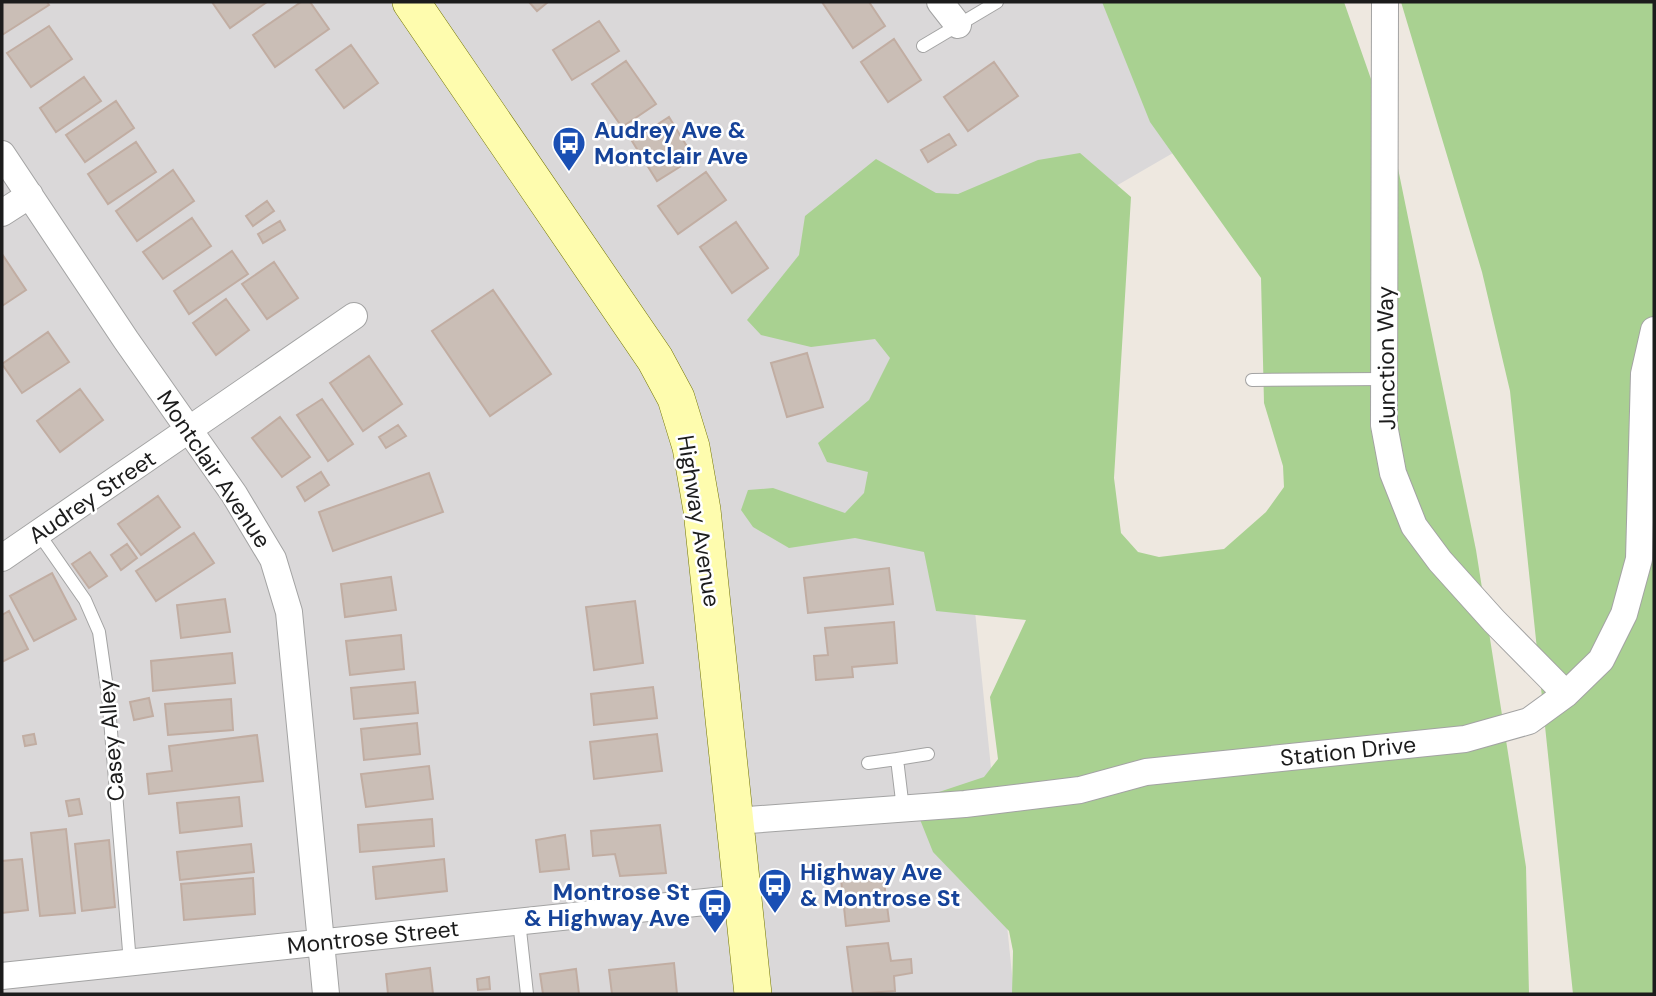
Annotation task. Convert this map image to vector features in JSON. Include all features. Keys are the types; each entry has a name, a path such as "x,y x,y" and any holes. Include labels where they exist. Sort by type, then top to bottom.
{"main road":[{"name":"Highway Avenue","path":"411,2 655,359 676,398 691,447 702,510 753,994"}],"street":[{"path":"940,2 958,25"},
{"name":"Junction Way","path":"1385,2 1384,425 1393,472 1414,526 1440,561 1566,694"},
{"name":"Montclair Avenue","path":"2,154 126,340 234,494 273,559 289,612 327,994"},
{"path":"2,213 30,195"},
{"name":"Audrey Street","path":"2,558 354,316"},
{"name":"Station Drive","path":"735,821 965,804 1080,790 1146,772 1465,740 1528,721 1566,694 1601,660 1625,614 1639,559 1644,374 1654,330"},
{"name":"Montrose Street","path":"2,975 743,898"}],"lane":[{"path":"923,46 997,2"},
{"path":"1252,380 1384,379"},
{"name":"Casey Alley","path":"39,534 85,600 99,632 108,695 130,963"},
{"path":"868,763 928,754"},
{"path":"897,759 903,809"},
{"path":"519,921 527,994"}],"shaded area":[{"path":"2,2 1129,2 1204,135 942,287 1014,994 2,994"}],"green space":[{"path":"1102,2 1344,2 1392,139 1476,550 1526,867 1529,994 1012,994 1013,951 1009,931 933,852 917,812 930,795 984,777 998,759 990,697 1026,620 936,611 924,552 855,538 789,548 753,527 741,510 748,490 773,488 845,513 864,493 868,472 827,462 818,443 869,400 890,358 875,339 811,347 761,335 747,320 799,255 805,216 876,159 936,193 958,194 1038,160 1080,153 1131,197 1114,478 1121,533 1138,552 1159,557 1224,549 1266,512 1284,487 1283,466 1264,403 1261,278 1150,122"},
{"path":"1401,2 1654,2 1654,994 1573,994 1510,391 1482,272"}],"building":[{"path":"2,2 47,2 49,5 2,35"},
{"path":"212,2 267,2 230,28"},
{"path":"301,2 310,2 329,29 275,67 253,35"},
{"path":"529,2 548,2 537,11"},
{"path":"822,2 869,2 885,26 853,48"},
{"path":"599,21 619,51 572,80 553,50"},
{"path":"49,26 72,59 31,87 7,53"},
{"path":"894,39 921,80 888,102 861,62"},
{"path":"351,45 378,83 344,108 316,70"},
{"path":"626,61 656,104 622,127 592,84"},
{"path":"994,62 1018,96 968,131 944,97"},
{"path":"84,77 101,101 56,132 40,108"},
{"path":"116,101 134,128 85,162 66,135"},
{"path":"669,117 694,158 657,181 632,141"},
{"path":"949,134 956,145 928,162 921,150"},
{"path":"136,142 156,172 108,204 88,174"},
{"path":"173,170 194,201 137,241 116,211"},
{"path":"706,172 726,200 678,234 658,206"},
{"path":"267,201 274,211 253,226 246,216"},
{"path":"192,218 211,246 163,279 143,252"},
{"path":"280,221 285,230 263,243 258,234"},
{"path":"736,222 768,268 732,293 700,247"},
{"path":"232,251 248,274 189,314 174,291"},
{"path":"2,254 26,290 2,306"},
{"path":"274,262 298,298 267,319 242,284"},
{"path":"493,290 551,374 490,416 432,331"},
{"path":"226,299 249,330 216,355 193,323"},
{"path":"48,332 69,362 22,393 2,364"},
{"path":"807,353 823,407 787,417 771,363"},
{"path":"369,356 402,404 363,431 330,383"},
{"path":"80,389 103,420 60,452 37,421"},
{"path":"322,399 353,444 328,461 297,415"},
{"path":"280,417 310,457 282,477 252,438"},
{"path":"398,425 406,436 386,448 379,437"},
{"path":"321,472 329,485 305,501 297,487"},
{"path":"429,473 443,512 333,551 319,512"},
{"path":"158,496 180,527 141,555 118,524"},
{"path":"194,533 214,563 156,601 136,571"},
{"path":"127,544 137,558 121,570 111,555"},
{"path":"90,552 107,576 89,588 72,564"},
{"path":"889,568 893,604 808,613 804,578"},
{"path":"52,573 76,619 34,641 10,596"},
{"path":"391,577 396,610 345,617 341,584"},
{"path":"225,599 230,632 181,638 177,605"},
{"path":"635,601 643,663 594,670 586,607"},
{"path":"9,611 28,649 2,662 2,615"},
{"path":"894,622 897,663 852,667 853,677 816,680 814,656 828,655 825,628"},
{"path":"401,635 404,669 350,675 346,641"},
{"path":"232,653 235,683 153,691 151,661"},
{"path":"415,682 418,713 354,719 351,688"},
{"path":"653,687 657,718 594,725 591,694"},
{"path":"149,698 153,716 134,720 130,702"},
{"path":"231,699 233,730 168,735 165,704"},
{"path":"417,723 420,754 364,760 361,729"},
{"path":"34,734 36,744 25,746 23,736"},
{"path":"657,734 662,771 594,779 590,742"},
{"path":"257,735 263,781 149,794 147,774 172,771 169,746"},
{"path":"429,766 433,799 366,807 361,774"},
{"path":"239,797 242,826 180,833 177,803"},
{"path":"79,799 82,814 69,816 66,801"},
{"path":"432,819 434,846 360,852 358,825"},
{"path":"660,825 666,873 620,876 615,854 593,856 591,831"},
{"path":"66,829 75,913 40,916 31,833"},
{"path":"565,835 569,869 540,872 536,840"},
{"path":"109,840 115,907 82,911 75,844"},
{"path":"251,844 254,872 180,880 177,852"},
{"path":"22,859 28,910 2,913 2,861"},
{"path":"444,859 447,891 376,899 373,867"},
{"path":"883,874 889,921 846,926 841,879"},
{"path":"253,878 255,914 184,920 181,884"},
{"path":"888,943 891,961 911,959 912,973 894,976 895,991 853,994 847,947"},
{"path":"674,963 677,994 612,994 609,970"},
{"path":"430,968 433,994 388,994 386,974"},
{"path":"576,969 579,994 543,994 540,974"},
{"path":"489,977 490,989 478,990 477,979"}],"place":[{"name":"Audrey Ave & Montclair Ave","path":"569,173"},
{"name":"Highway Ave & Montrose St","path":"775,915"},
{"name":"Montrose St & Highway Ave","path":"715,935"}]}
